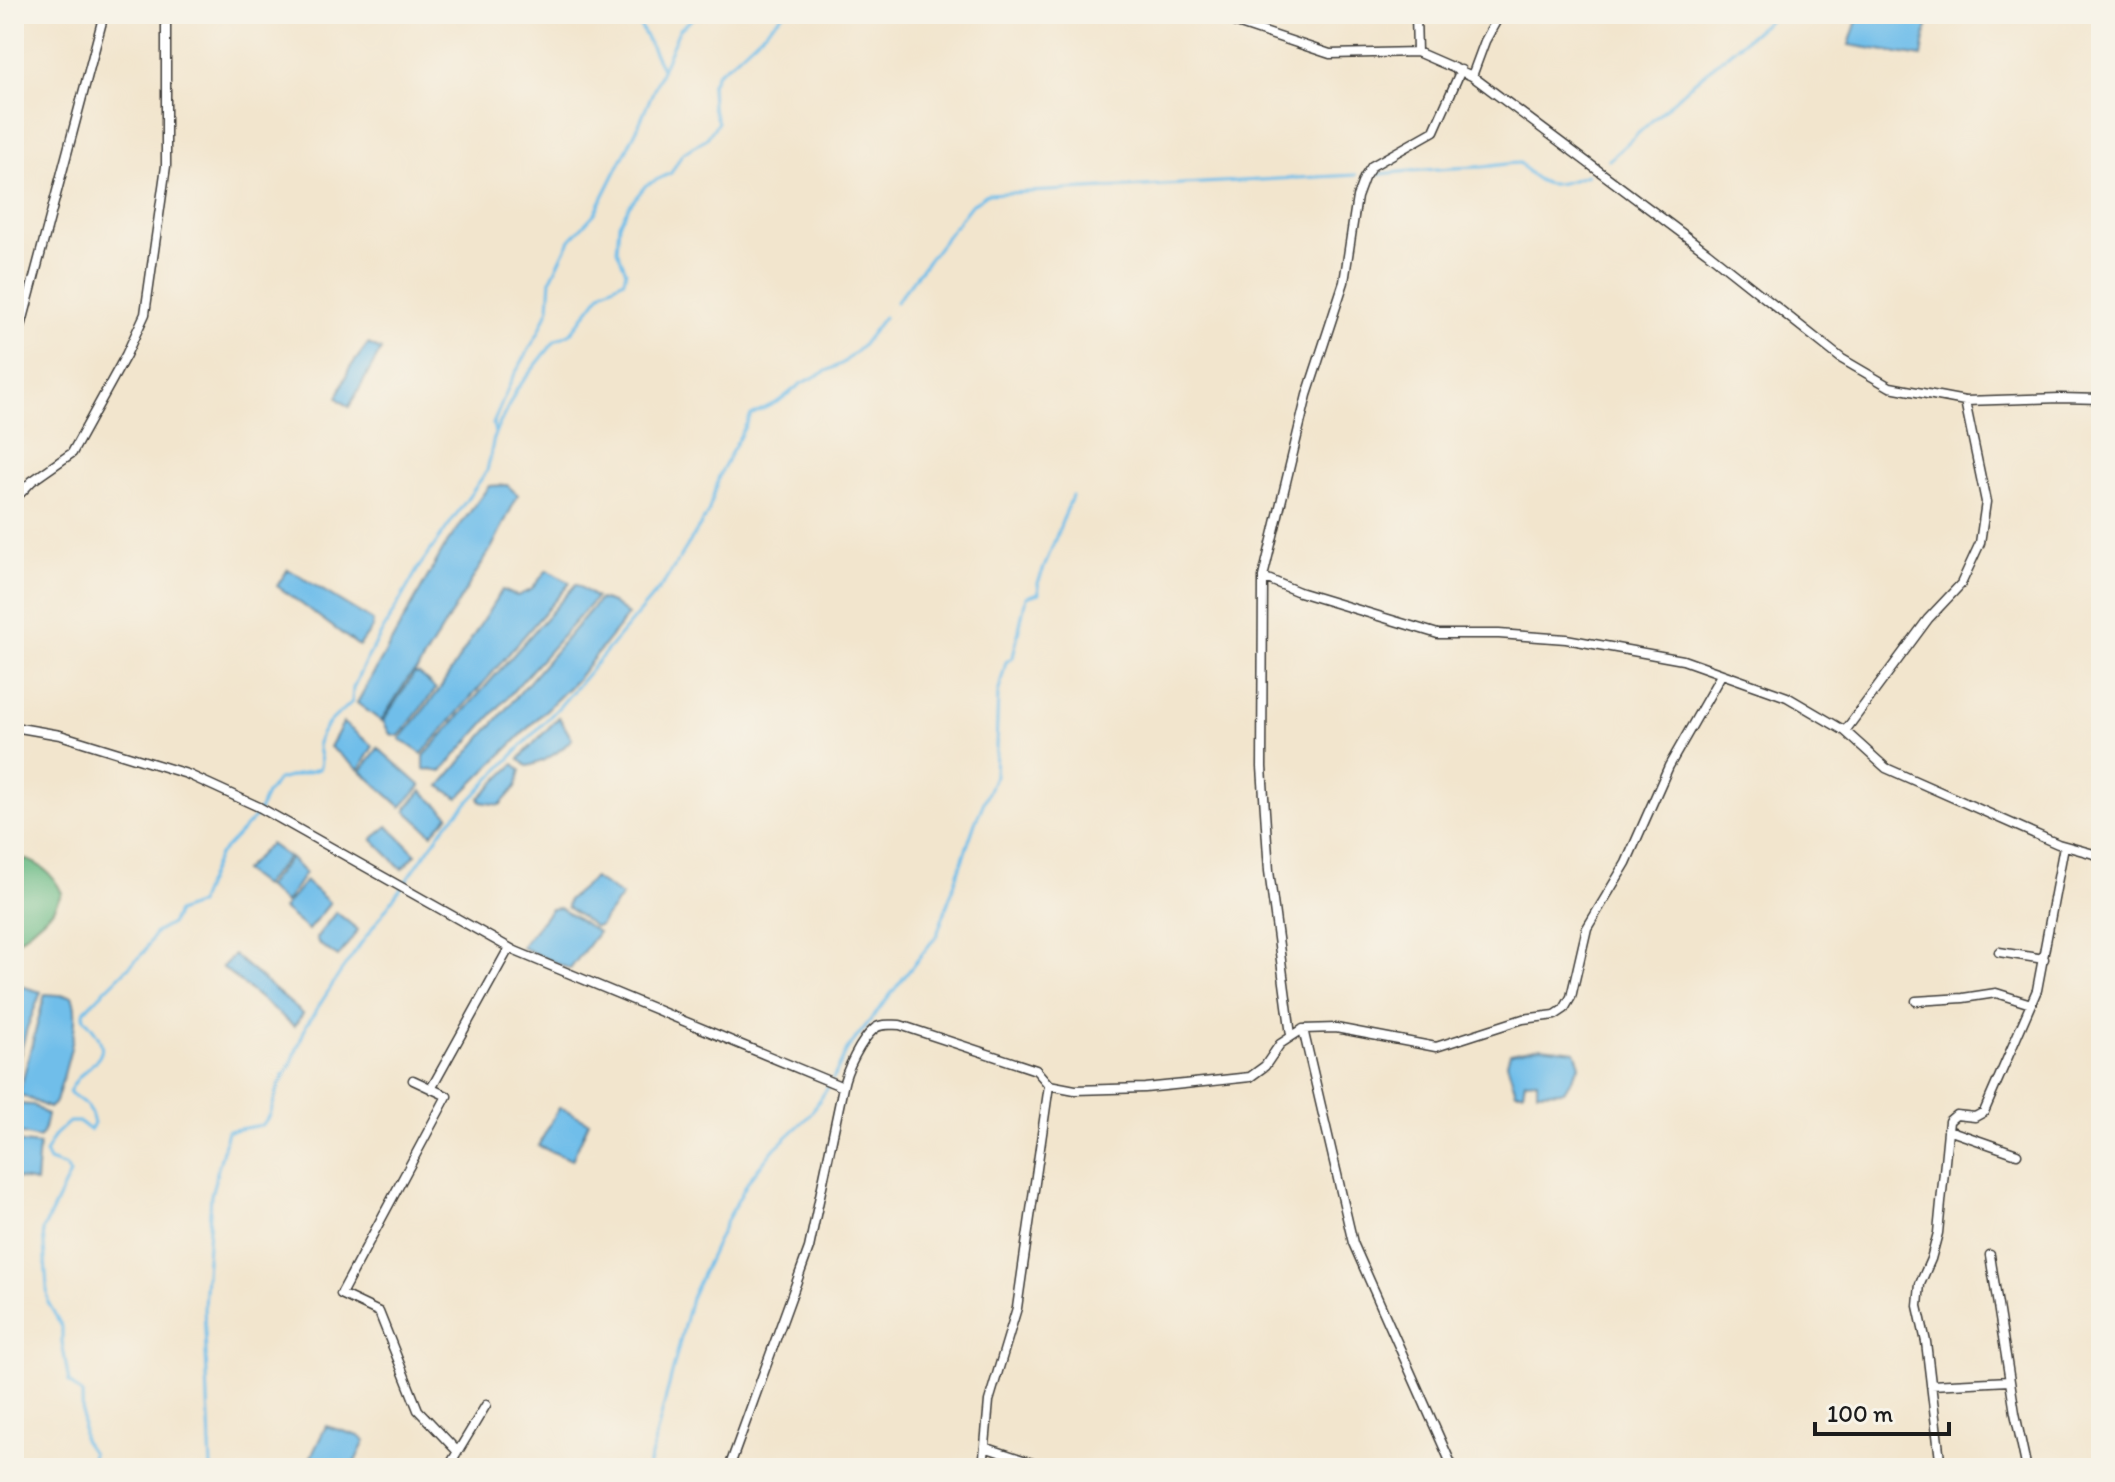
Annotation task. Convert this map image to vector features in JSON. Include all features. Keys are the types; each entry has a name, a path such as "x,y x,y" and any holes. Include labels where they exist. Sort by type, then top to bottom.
{"street":[{"path":"14,353 18,324 104,14"},
{"path":"14,500 32,481 72,453 145,314 166,166 166,14"},
{"path":"1210,14 1330,54 1417,52 1472,76 1707,252 1842,359 1890,387 1965,401 2101,399"},
{"path":"1416,14 1417,52"},
{"path":"1472,76 1485,41 1500,14"},
{"path":"1291,1035 1269,871 1262,767 1263,577 1307,395 1344,282 1357,197 1364,178 1372,166 1434,131 1461,70"},
{"path":"1845,731 1928,619 1961,584 1980,543 1986,502 1965,401"},
{"path":"1263,577 1299,592 1438,634 1566,639 1683,660 1787,697 1845,731 1886,768 2064,846 2101,856"},
{"path":"729,1468 809,1248 846,1070 874,1028 884,1024 900,1025 1036,1070 1049,1085 1075,1090 1145,1088 1250,1077 1265,1066 1280,1044 1303,1029 1336,1028 1436,1047 1523,1019 1555,1015 1564,1009 1571,997 1587,928 1626,863 1669,766 1721,675"},
{"path":"14,727 60,735 187,774 262,810 509,948 843,1087"},
{"path":"1941,1468 1926,1342 1918,1306 1920,1284 1938,1233 1948,1130 1951,1117 1975,1117 1984,1112 2031,1004 2044,959 2064,846"},
{"path":"431,1089 509,948"},
{"path":"1999,952 2044,959"},
{"path":"1916,1001 1996,993 2031,1004"},
{"path":"1303,1029 1353,1243 1453,1468"},
{"path":"413,1080 447,1096 341,1294 379,1312 418,1410 457,1451"},
{"path":"983,1468 989,1401 1017,1308 1049,1085"},
{"path":"1948,1130 2017,1154"},
{"path":"1990,1255 2026,1465"},
{"path":"1931,1385 2010,1381"},
{"path":"448,1468 486,1405"},
{"path":"987,1448 1047,1468"}],"green space":[{"path":"14,857 30,861 43,869 54,879 62,893 52,911 14,941"}],"water":[{"path":"1859,14 1925,14 1928,19 1922,57 1849,45"},
{"path":"368,344 381,350 349,407 337,398 349,369"},
{"path":"507,485 518,495 492,547 417,670 409,677 381,721 357,703 445,546 489,486"},
{"path":"288,569 373,621 372,628 359,646 277,586"},
{"path":"547,570 570,583 422,754 400,739 438,692 502,590 517,596 531,590"},
{"path":"576,584 596,598 441,772 424,769 424,756"},
{"path":"600,599 612,603 628,615 576,680 458,798 440,786"},
{"path":"414,674 419,674 436,689 399,736 390,734 383,721"},
{"path":"559,717 572,739 551,756 527,766 519,759"},
{"path":"343,723 373,746 359,770 330,747"},
{"path":"378,748 421,786 401,807 361,771"},
{"path":"514,764 521,770 516,787 500,805 481,802 479,798"},
{"path":"422,791 449,815 432,834 406,811"},
{"path":"388,826 416,854 402,869 372,839"},
{"path":"270,844 288,857 263,886 243,871"},
{"path":"290,858 305,873 285,903 266,887"},
{"path":"594,878 622,896 599,926 594,926 567,907 568,900"},
{"path":"305,881 330,903 308,930 283,909"},
{"path":"560,908 598,932 570,969 521,947 551,909"},
{"path":"336,912 358,930 338,957 319,944 316,938"},
{"path":"234,955 303,1014 294,1026 222,967"},
{"path":"14,984 41,992 27,1028 14,1077"},
{"path":"45,994 72,996 75,1007 74,1034 67,1064 56,1102 49,1108 19,1094"},
{"path":"1541,1047 1575,1051 1580,1065 1564,1091 1537,1092 1537,1080 1525,1081 1523,1092 1516,1092 1507,1063 1510,1053"},
{"path":"14,1104 33,1105 47,1115 39,1138 14,1132"},
{"path":"559,1108 589,1122 572,1160 538,1146"},
{"path":"14,1142 39,1145 36,1182 14,1178"},
{"path":"326,1426 359,1436 365,1441 352,1468 331,1468 310,1459"}],"waterway":[{"path":"634,14 662,68"},
{"path":"495,433 493,424 512,379 549,308 551,279 570,240 595,213 638,127 679,30 698,14"},
{"path":"90,1468 92,1453 83,1440 82,1394 69,1382 62,1327 48,1302 43,1230 70,1174 66,1167 49,1161 45,1153 55,1135 69,1122 80,1122 90,1130 94,1124 88,1107 69,1092 101,1051 101,1043 83,1017 85,1010 144,952 155,933 171,924 177,912 198,904 218,856 258,814 266,794 278,780 319,769 318,747 323,731 352,702 353,688 364,664 419,567 487,471 495,433 517,389 555,341 571,333 603,291 624,280 626,271 617,250 619,224 629,206 646,185 671,173 682,154 707,138 718,122 712,107 711,86 717,73 783,14"},
{"path":"1609,160 1693,83 1776,14"},
{"path":"1371,175 1520,163 1536,179 1550,184 1587,175"},
{"path":"896,302 971,205 987,194 1356,175"},
{"path":"211,1468 204,1307 211,1195 228,1131 262,1125 270,1115 278,1087 306,1026 446,825 560,706 664,583 708,513 719,476 751,415 779,401 802,383 843,363 861,347 884,317"},
{"path":"833,1079 847,1050 937,935 975,823 995,776 998,694 1006,662 1013,657 1026,597 1039,593 1038,583 1072,496"},
{"path":"648,1468 691,1298 726,1222 749,1180 775,1148 809,1116 828,1087"}]}
